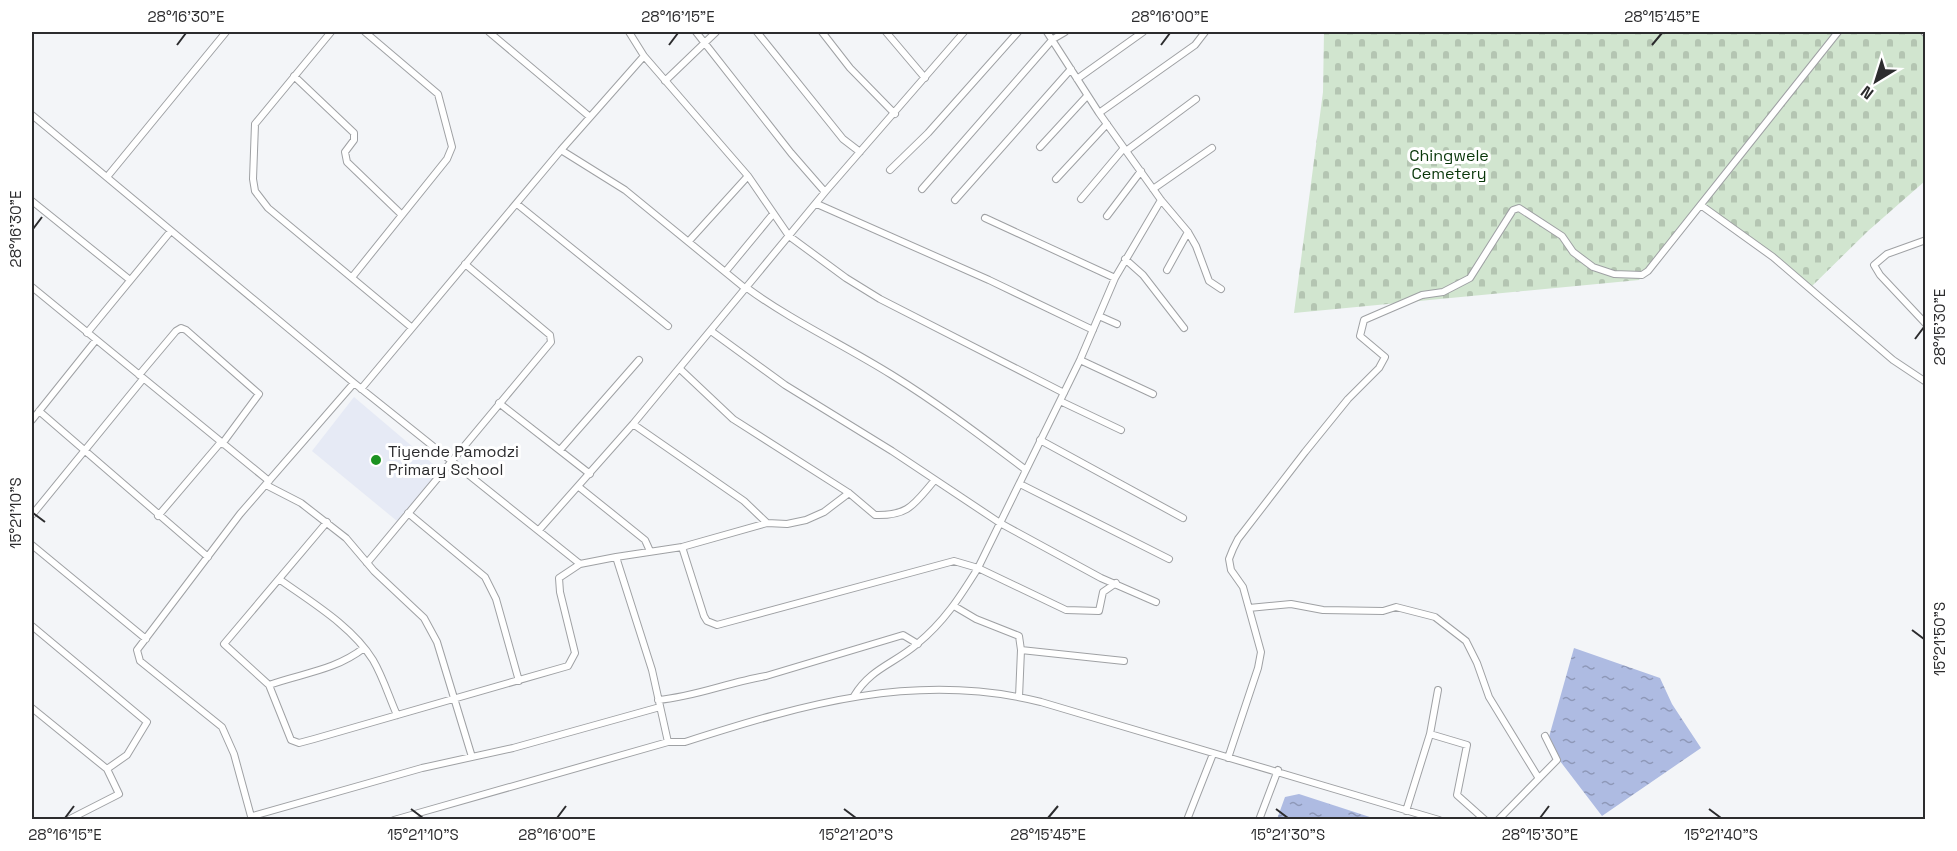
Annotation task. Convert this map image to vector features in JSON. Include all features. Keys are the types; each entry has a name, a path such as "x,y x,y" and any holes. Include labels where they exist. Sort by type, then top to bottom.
{"street":[{"path":"107,177 226,32"},
{"path":"331,32 255,124 252,179 255,190 273,212 353,276 411,327"},
{"path":"353,276 450,153 452,147 447,121 438,94 365,32"},
{"path":"489,32 590,117"},
{"path":"629,32 644,56 748,176 789,236 846,278 880,299 1064,393"},
{"path":"696,32 791,153 825,192"},
{"path":"665,81 716,32"},
{"path":"757,32 843,140 860,152"},
{"path":"822,32 850,68 895,114"},
{"path":"886,32 925,78"},
{"path":"539,530 680,369 825,192 964,32"},
{"path":"890,170 928,133 1018,32"},
{"path":"1047,32 1087,96 1125,150 1161,200 1188,232 1196,246 1202,269 1209,281 1221,289"},
{"path":"922,189 1053,39 1065,32"},
{"path":"1077,80 1143,32"},
{"path":"1099,113 1195,45 1205,32"},
{"path":"1228,758 1260,657 1243,587 1230,570 1229,559 1238,539 1305,452 1348,399 1379,368 1385,357 1360,336 1365,320 1422,295 1443,292 1470,278 1513,210 1519,208 1562,236 1573,252 1586,263 1614,274 1642,274 1648,271 1702,206 1838,32"},
{"path":"361,389 561,150 644,56"},
{"path":"956,200 1071,69"},
{"path":"294,76 352,131 355,136 345,152 347,162 402,215"},
{"path":"1040,147 1087,96"},
{"path":"1081,199 1125,150 1196,99"},
{"path":"32,115 354,384 580,564"},
{"path":"1056,179 1107,124"},
{"path":"1153,189 1212,148"},
{"path":"561,150 613,180 747,288 778,309 942,406 1026,470"},
{"path":"1107,216 1141,171"},
{"path":"689,241 748,176"},
{"path":"854,696 869,676 918,644 944,621 978,568 1080,360 1115,278 1161,200"},
{"path":"32,201 130,280"},
{"path":"517,204 668,326"},
{"path":"817,204 988,280 1093,330"},
{"path":"1702,206 1773,257 1893,360 1926,382"},
{"path":"726,271 773,214"},
{"path":"985,218 1115,278"},
{"path":"87,333 170,232"},
{"path":"1167,270 1188,232"},
{"path":"1926,240 1887,254 1874,265 1880,275 1926,324"},
{"path":"1125,259 1143,275 1184,327"},
{"path":"367,563 549,344 551,338 465,264"},
{"path":"32,287 222,443 267,483 301,503 346,538 367,563 429,625 455,699 472,757"},
{"path":"1099,316 1117,324"},
{"path":"32,515 86,452 141,377 181,328 259,394 222,443 158,516"},
{"path":"711,331 785,385 892,451 1000,523 1074,564 1156,602"},
{"path":"32,420 96,340"},
{"path":"560,450 639,360"},
{"path":"1080,360 1153,394"},
{"path":"680,369 733,419 849,493 875,515 894,515 910,508 934,481"},
{"path":"354,384 267,483 137,650 140,660 222,727 234,754 252,818 422,768 513,748 659,703 743,679 766,676 899,636 909,636 918,644"},
{"path":"1060,401 1121,430"},
{"path":"499,403 590,474"},
{"path":"39,411 208,557"},
{"path":"633,424 744,501 767,523"},
{"path":"1040,440 1183,518"},
{"path":"1020,484 1169,559"},
{"path":"579,487 645,540 650,551"},
{"path":"327,522 224,644 268,685 289,737 294,742 557,671 568,666 574,660 575,653 558,583 559,578 580,564 682,547 767,523 787,524 806,520 824,512 849,493"},
{"path":"408,513 484,577 496,599 519,681"},
{"path":"32,545 146,639"},
{"path":"682,547 704,616 707,621 717,625 954,561 978,568 1066,610 1099,611 1103,592 1116,584"},
{"path":"616,557 652,670 668,742"},
{"path":"279,579 305,596 364,648 380,673 397,715"},
{"path":"1249,608 1291,604 1323,610 1383,611 1396,607 1436,617 1466,641 1478,663 1489,697 1538,777"},
{"path":"954,606 976,619 1016,633 1021,650 1018,697"},
{"path":"32,626 147,722 127,755 108,769"},
{"path":"268,685 296,675 324,670 344,662 364,648"},
{"path":"1021,650 1124,660"},
{"path":"394,819 668,742 685,741 782,711 854,696 932,689 979,690 1018,697 1096,717 1213,754 1278,770 1406,811 1439,819"},
{"path":"1406,811 1430,734 1438,690"},
{"path":"32,708 108,769 119,794 68,819"},
{"path":"1430,734 1467,745 1457,795 1485,819"},
{"path":"1498,819 1557,760 1545,736"},
{"path":"1186,819 1213,754"},
{"path":"1259,819 1278,770"}],"shaded area":[{"name":"Tiyende Pamodzi Primary School","path":"354,397 440,470 397,521 312,451"}],"green space":[{"name":"Chingwele Cemetery","path":"1324,32 1925,32 1925,181 1868,231 1810,288 1699,205 1639,280 1294,313 1323,92"}],"water":[{"path":"1574,648 1660,678 1672,704 1701,748 1602,816 1547,744"},
{"path":"1299,794 1376,819 1277,819 1285,797"}],"place":[{"name":"Tiyende Pamodzi Primary School","path":"376,460"}]}
